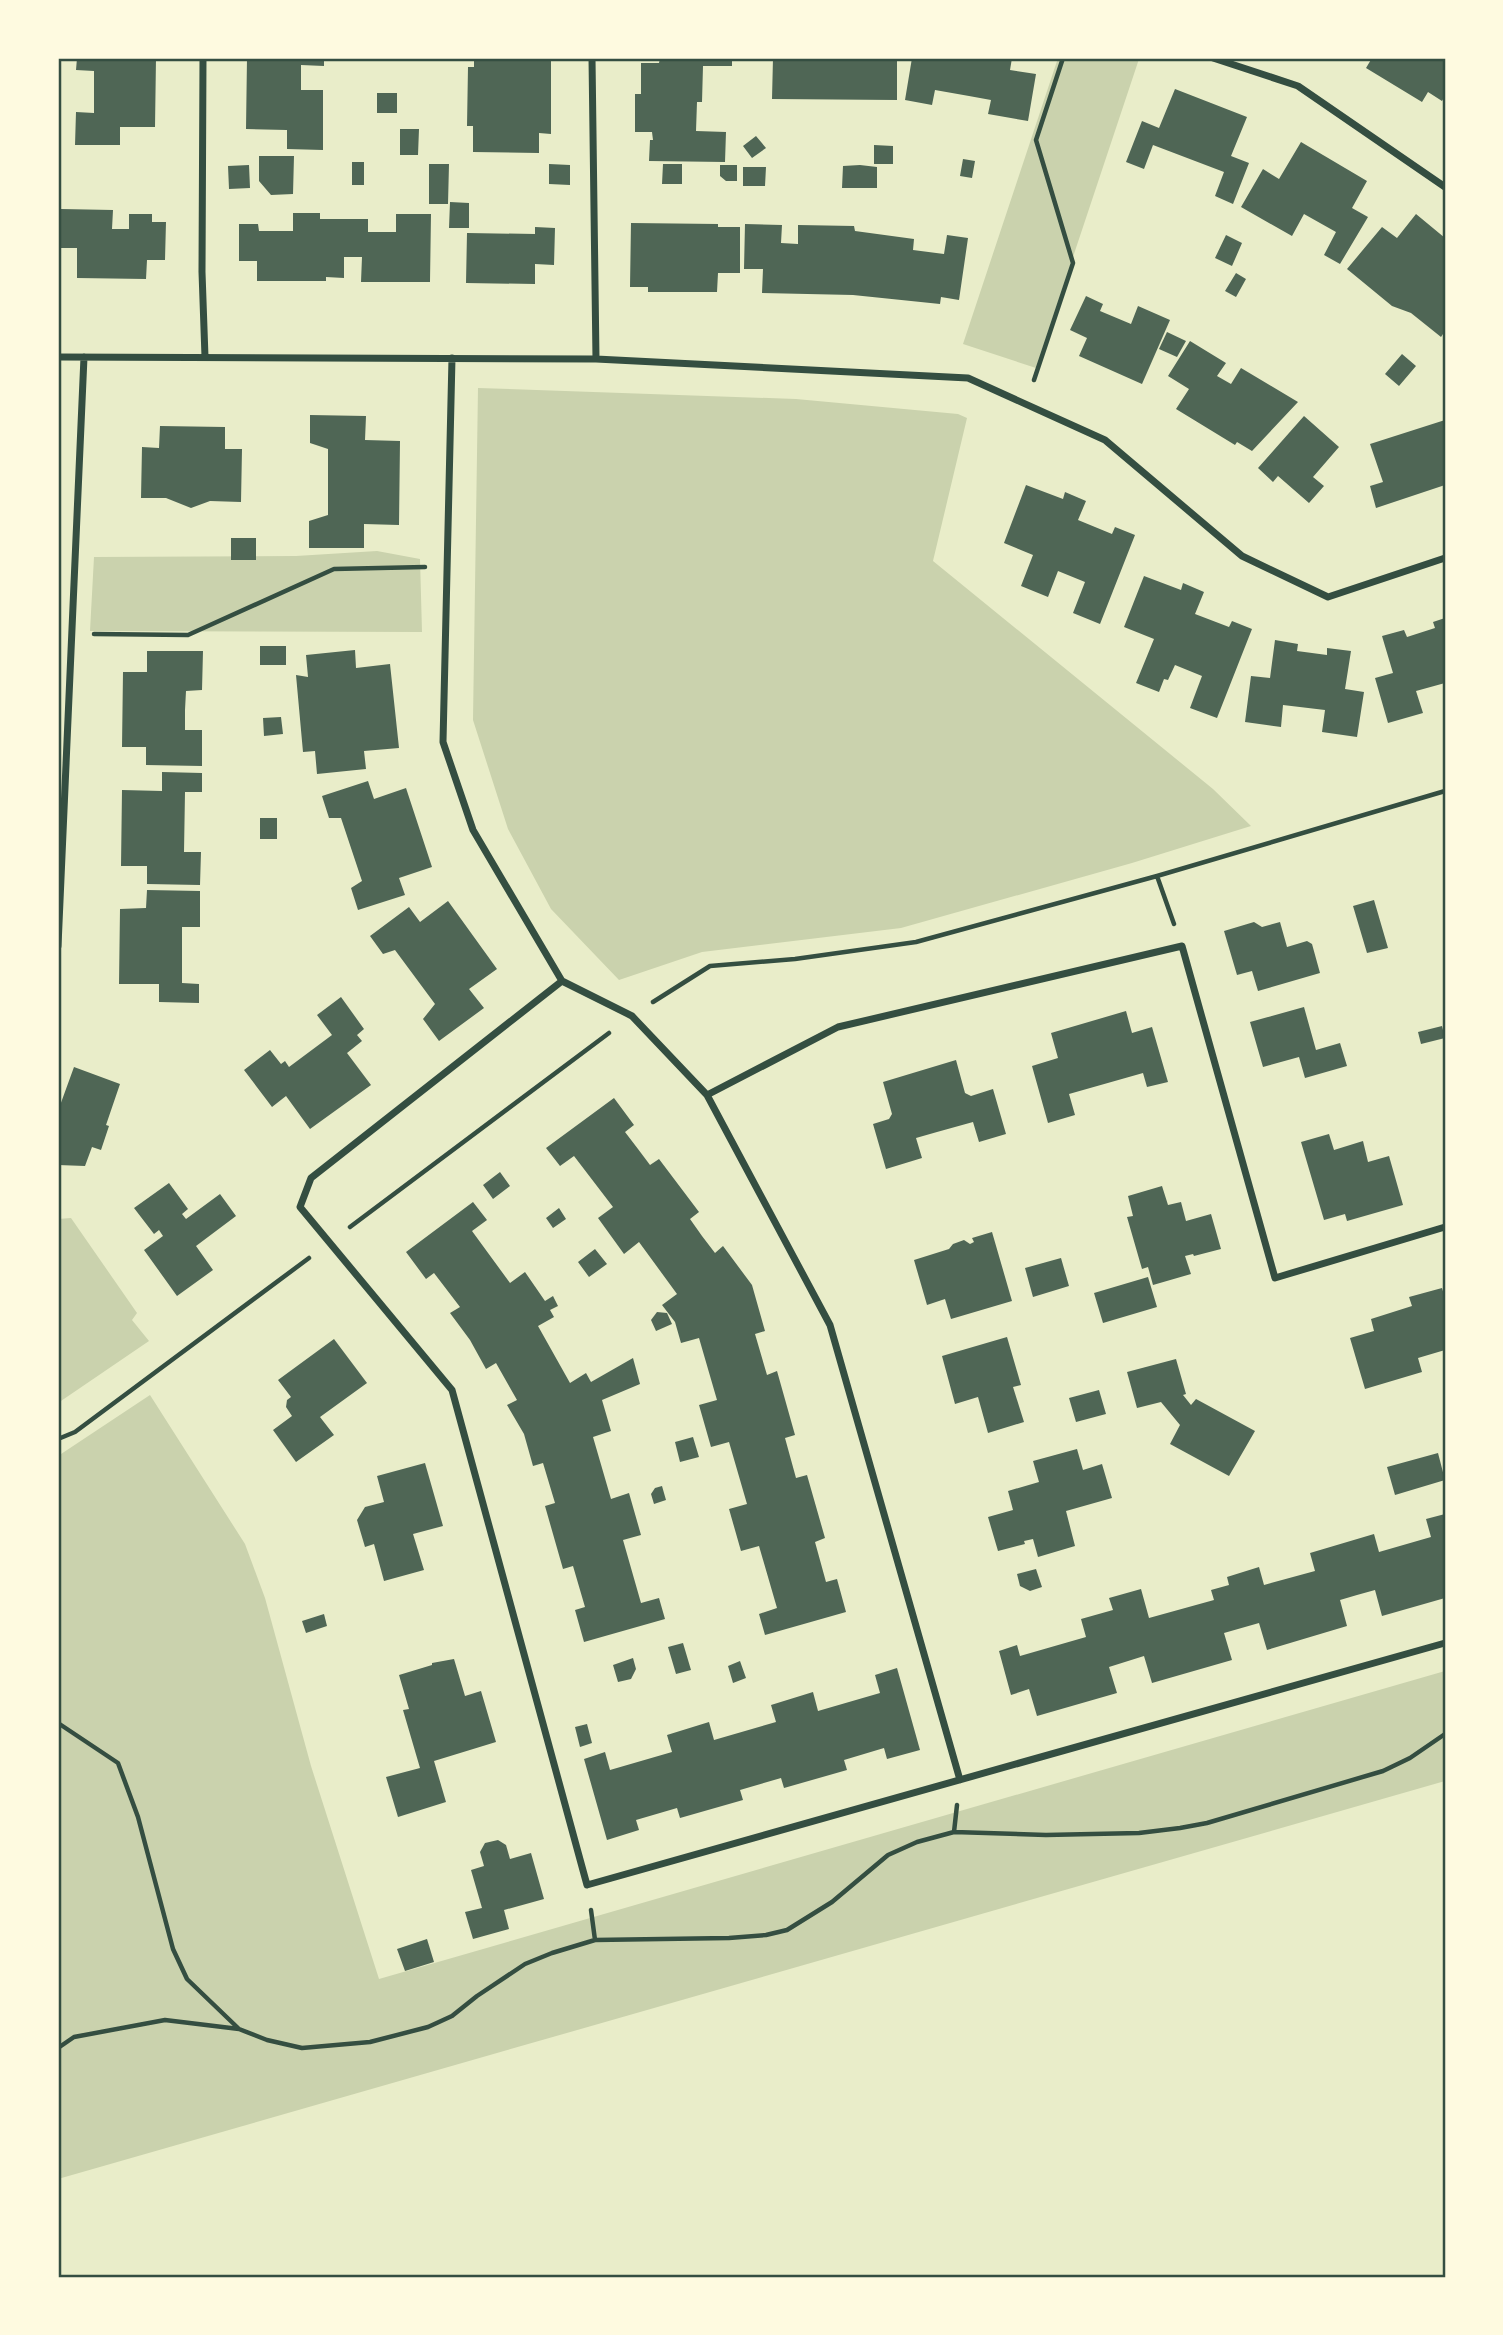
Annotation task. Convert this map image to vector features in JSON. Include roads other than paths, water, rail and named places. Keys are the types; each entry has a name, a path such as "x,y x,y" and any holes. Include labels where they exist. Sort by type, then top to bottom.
{"street":[{"path":"203,58 202,272 205,357"},
{"path":"592,58 596,359"},
{"path":"1213,58 1298,86 1445,187"},
{"path":"58,357 596,359 968,378 1105,440 1242,556 1328,597 1445,558"},
{"path":"58,946 84,357"},
{"path":"452,358 443,742 472,830 562,981 632,1016 707,1095 830,1325 960,1780"},
{"path":"707,1095 838,1027 1181,946 1275,1278 1445,1227"},
{"path":"562,981 311,1178 300,1207 452,1390 587,1885 1445,1643"}]}
